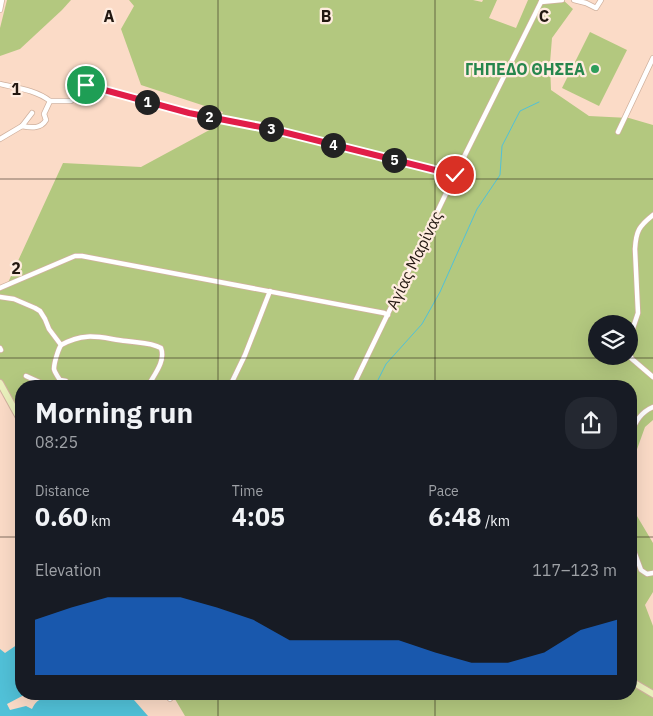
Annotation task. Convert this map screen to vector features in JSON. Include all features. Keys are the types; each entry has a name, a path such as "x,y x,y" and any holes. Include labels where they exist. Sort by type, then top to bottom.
{"main road":[{"path":"0,383 15,410"},
{"path":"637,685 653,694"}],"street":[{"path":"542,1 562,0"},
{"path":"574,0 596,8 600,0"},
{"name":"Αγίας Μαρίνας","path":"356,380 542,1"},
{"path":"0,10 1,2"},
{"path":"618,132 653,58"},
{"path":"0,84 44,96 50,101 71,100 81,87 86,85 189,113 271,129 455,175"},
{"path":"22,126 34,128 44,123 46,120 44,114 50,101"},
{"path":"0,139 22,126 32,113"},
{"path":"637,315 635,239 640,227 653,215"},
{"path":"0,288 75,256 82,256 384,312 388,315"},
{"path":"233,380 245,355 270,291"},
{"path":"0,297 14,299 40,311 49,329 61,345"},
{"path":"60,380 54,368 61,345 69,340 90,336 147,343 161,348 163,351 162,358 151,380"},
{"path":"638,364 653,377"},
{"path":"26,376 35,380"},
{"path":"637,421 640,415 653,408"},
{"path":"637,559 641,570 648,574 653,573"}],"green space":[{"path":"7,0 71,0 20,49 0,56 0,28"},
{"path":"129,0 473,0 482,2 483,0 497,0 489,18 516,28 528,0 563,0 573,9 552,38 550,63 551,90 589,116 629,118 653,125 653,420 645,427 637,449 637,380 15,380 15,405 0,379 0,290 6,287 63,163 141,167 215,127 223,112 141,85 121,29 134,6"},
{"name":"ΓΗΠΕΔΟ ΘΗΣΕΑ","path":"590,32 627,50 599,106 562,88"},
{"path":"637,516 653,543 653,592 645,605 653,626 653,716 185,716 176,700 637,700"}],"water":[{"path":"15,646 15,700 7,704 10,710 26,706 32,709 40,700 134,700 148,716 0,716 0,649 5,653"}],"waterway":[{"path":"378,380 386,364 422,324 440,292 477,209 500,175 502,146 520,111 539,102"}],"place":[{"name":"ΓΗΠΕΔΟ ΘΗΣΕΑ","path":"595,69"}],"route":[{"path":"86,85 189,113 271,129 455,175"}]}
